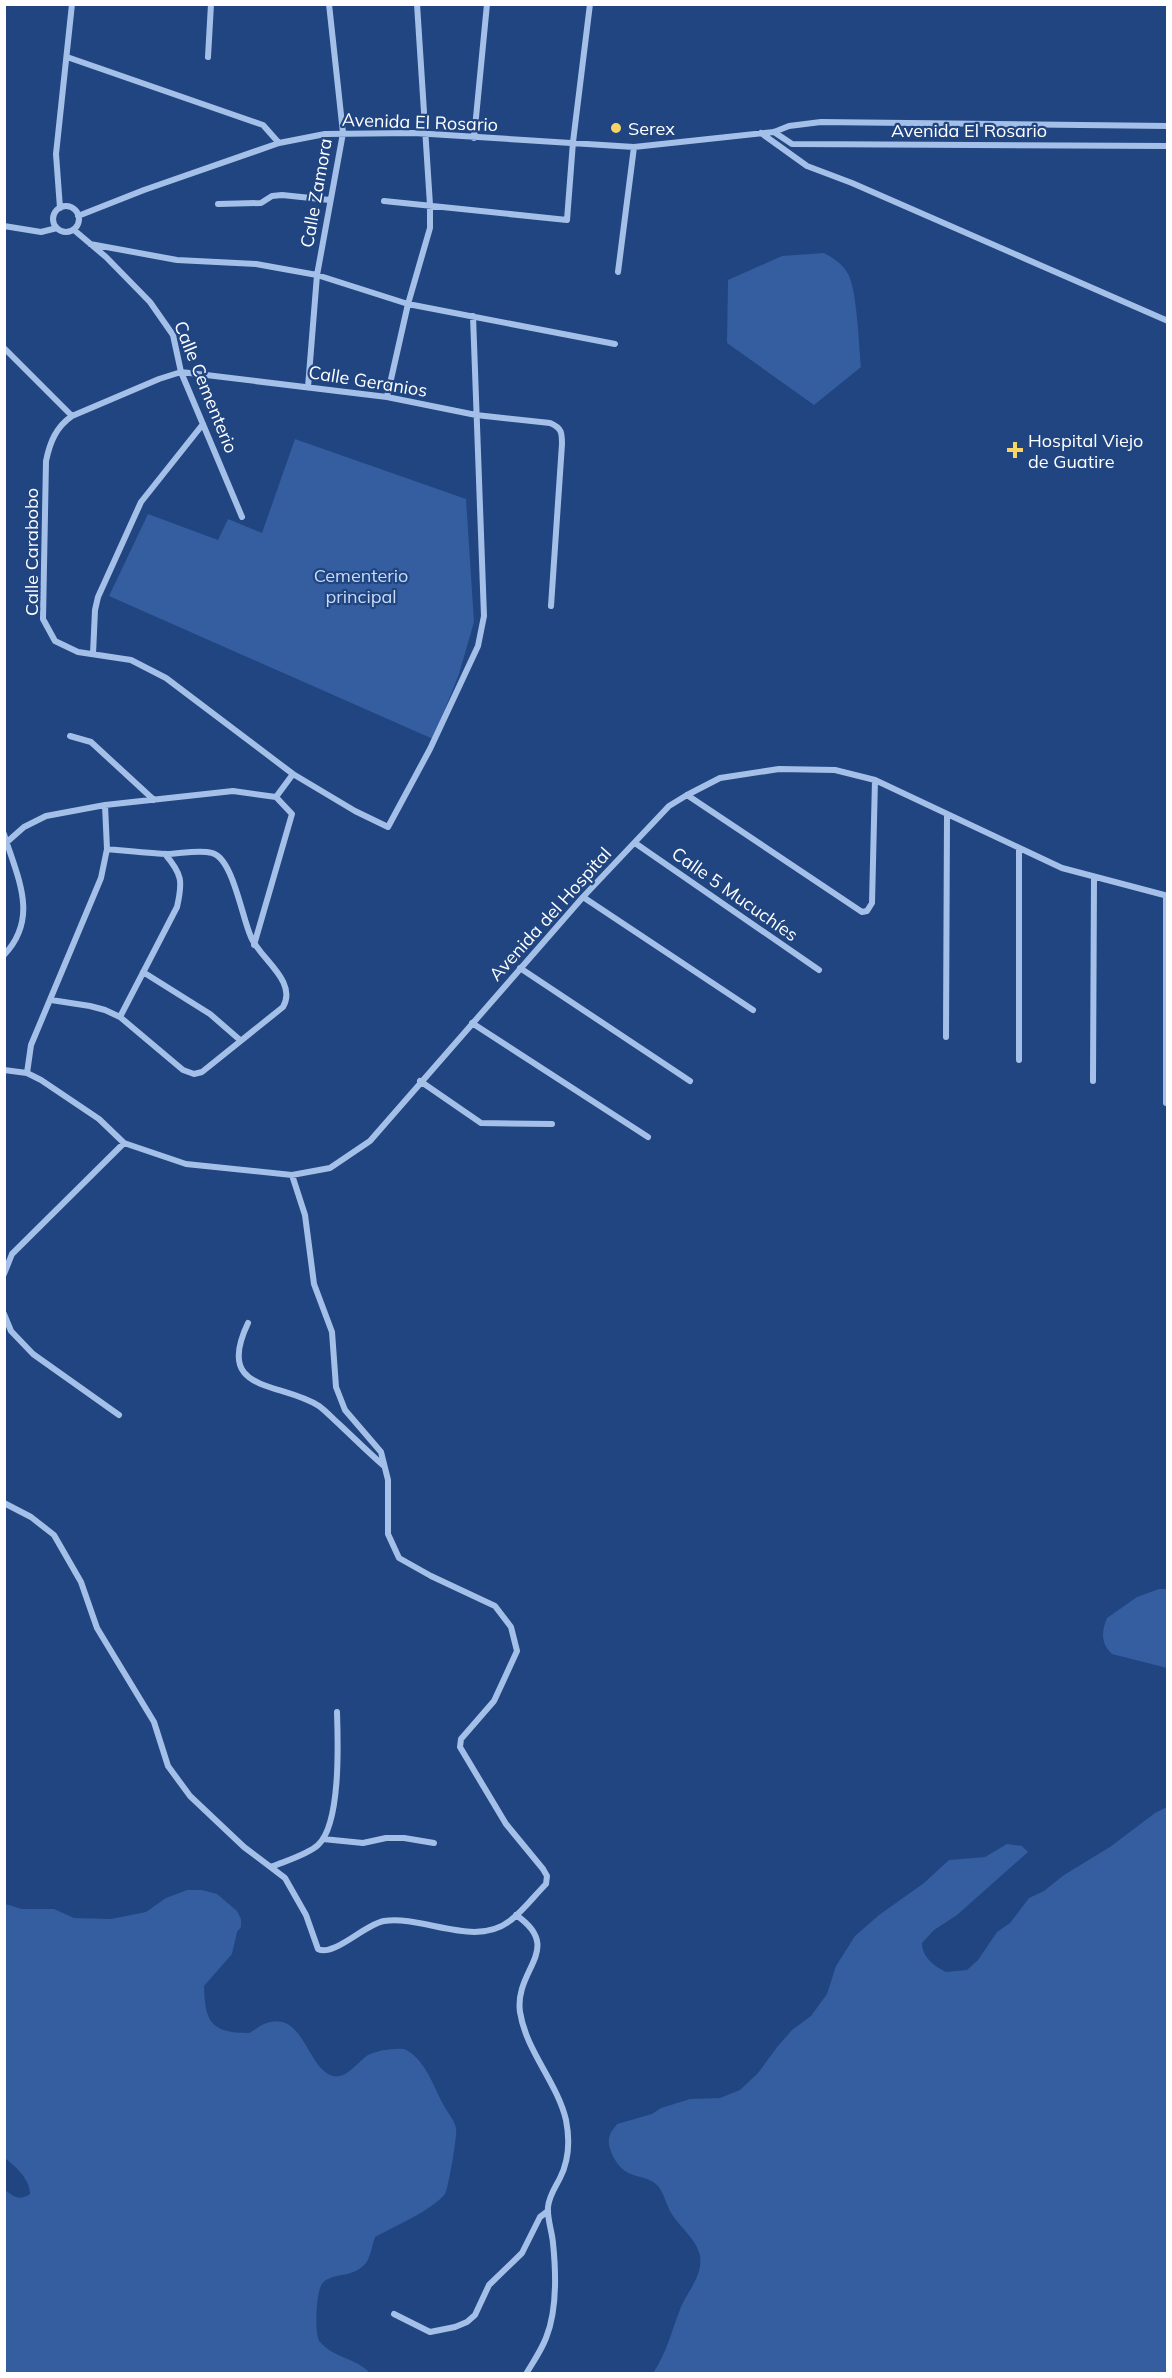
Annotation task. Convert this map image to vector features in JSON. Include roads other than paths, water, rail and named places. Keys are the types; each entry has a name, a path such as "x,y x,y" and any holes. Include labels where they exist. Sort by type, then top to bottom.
{"street":[{"path":"57,228 54,217 60,208 56,154 72,4"},
{"path":"208,57 211,4"},
{"name":"Calle Zamora","path":"308,387 317,275 343,133 328,4"},
{"path":"387,397 408,304 430,228 417,4"},
{"path":"474,138 487,4"},
{"path":"384,201 567,220 573,142 590,4"},
{"path":"67,57 262,125 279,143"},
{"name":"Avenida El Rosario","path":"78,216 154,186 279,143 343,133 425,134 634,147 774,132 789,126 821,122 1167,126"},
{"name":"Avenida El Rosario","path":"774,132 792,144 1167,146"},
{"path":"760,133 807,166 852,183 1167,321"},
{"path":"618,272 634,147"},
{"path":"218,204 261,203 273,196 282,195 330,200"},
{"path":"4,226 41,232 57,228 64,232 74,230 78,224 78,216 72,208 60,208"},
{"name":"Calle Cementerio","path":"74,230 150,302 173,335 180,372 242,517"},
{"path":"90,244 177,260 256,264 317,275 408,304 615,344"},
{"path":"473,316 476,415"},
{"path":"4,348 72,416"},
{"name":"Calle Geranios","path":"180,372 387,397 476,415 550,423 558,426 562,433 551,606"},
{"name":"Calle Carabobo","path":"180,372 72,416 63,423 53,437 46,461 43,619 55,641 78,652 131,660 166,678 293,774 355,811 388,827 430,749 478,646 484,616 476,415"},
{"path":"93,654 95,610 98,597 141,502 203,424"},
{"path":"70,736 92,742 154,800"},
{"name":"Avenida del Hospital","path":"4,1070 27,1073 99,1119 124,1143 186,1164 292,1175 330,1168 370,1141 583,897 669,806 720,778 779,769 835,770 875,780 1062,868 1167,896"},
{"path":"276,797 293,774"},
{"path":"687,795 862,912 867,910 872,903 875,780"},
{"path":"7,842 24,827 46,816 105,805 233,791 276,797 292,814 254,945"},
{"path":"27,1073 31,1045 101,878 107,849 105,805"},
{"path":"946,1037 947,814"},
{"path":"4,834 25,905 22,925 15,944 4,955"},
{"name":"Calle 5 Mucuchíes","path":"635,843 819,969"},
{"path":"1019,848 1019,1060"},
{"path":"51,1000 90,1006 120,1017 188,1073 202,1072 284,1007 287,1000 288,992 278,973 254,945 244,921 233,878 224,860 213,853 165,854 107,849"},
{"path":"120,1017 177,907 181,890 179,871 165,854"},
{"path":"1093,1081 1094,877"},
{"path":"1166,1103 1167,896"},
{"path":"583,897 753,1010"},
{"path":"520,968 690,1081"},
{"path":"143,972 210,1014 240,1040"},
{"path":"472,1023 648,1137"},
{"path":"420,1081 481,1123 552,1124"},
{"path":"4,1274 12,1254 124,1143"},
{"path":"4,1503 31,1516 54,1535 81,1582 97,1628 154,1722 168,1766 190,1796 244,1846 285,1878 306,1915 318,1949 323,1952 333,1949 382,1921 410,1921 474,1932 503,1925 546,1884 547,1876 506,1824 460,1747 465,1734 494,1701 517,1651 512,1627 495,1606 399,1558 388,1534 388,1480 381,1452 345,1410 336,1387 332,1332 314,1284 305,1215 292,1175"},
{"path":"4,1314 11,1331 33,1354 119,1415"},
{"path":"248,1323 240,1339 238,1358 246,1376 263,1385 320,1406 385,1467"},
{"path":"272,1868 317,1846 326,1835 337,1783 337,1712"},
{"path":"323,1839 363,1843 386,1838 404,1838 434,1843"},
{"path":"516,1915 534,1931 538,1943 534,1959 522,1985 519,2001 520,2014 535,2054 561,2103 568,2133 565,2167 552,2192 548,2211 554,2246 550,2324 542,2348 526,2373"},
{"path":"394,2314 430,2332 467,2322 475,2315 492,2280 517,2259 526,2247 542,2214 548,2211"}],"place":[{"name":"Serex","path":"616,128"},
{"name":"Hospital Viejo de Guatire","path":"1015,450"}],"park label":[{"name":"Cementerio principal","path":"361,585"}]}
